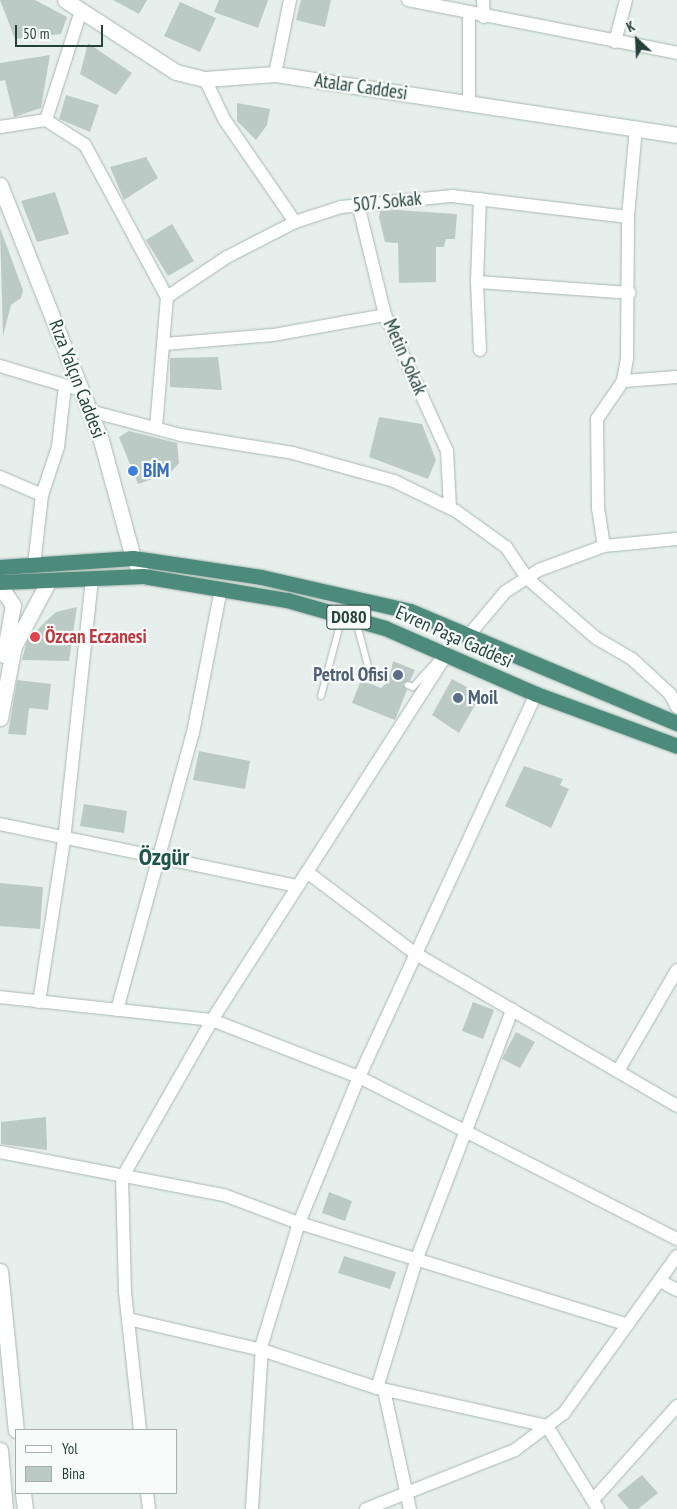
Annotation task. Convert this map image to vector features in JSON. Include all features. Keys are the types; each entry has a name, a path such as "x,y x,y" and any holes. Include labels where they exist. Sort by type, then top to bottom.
{"highway":[{"name":"Evren Paşa Caddesi","path":"0,567 133,558 261,577 391,607 468,636 677,723"},
{"name":"Evren Paşa Caddesi","path":"0,582 48,582 143,576 287,600 349,617 536,694 677,746"}],"street":[{"name":"Atalar Caddesi","path":"66,0 176,72 205,79 275,74 469,100 677,135"},
{"path":"275,74 290,0"},
{"path":"408,0 469,15 677,53"},
{"path":"483,0 484,17"},
{"path":"615,42 626,0"},
{"path":"46,120 81,10"},
{"path":"469,15 469,100"},
{"path":"205,79 224,119 295,222"},
{"path":"0,127 46,120 85,145 167,297 165,344 156,427"},
{"path":"604,546 598,508 597,419 623,382 630,293 628,216 636,127"},
{"name":"Rıza Yalçın Caddesi","path":"0,186 90,411 133,558 143,576"},
{"name":"507. Sokak","path":"167,297 227,257 295,222 358,204 452,196 628,216"},
{"path":"480,199 477,282 480,350"},
{"name":"Metin Sokak","path":"358,204 385,315 446,445 450,508"},
{"path":"477,282 630,293"},
{"path":"165,344 272,335 385,315"},
{"path":"0,366 81,390"},
{"path":"623,382 677,377"},
{"path":"34,565 42,495 58,448 66,386"},
{"path":"90,411 156,427 293,453 394,481 450,508 506,547 527,578 596,638 632,659 670,694 677,707"},
{"path":"0,477 42,495"},
{"path":"468,636 505,592 527,578 604,546 677,539"},
{"path":"39,1002 64,841 92,580"},
{"path":"0,718 14,646 48,582"},
{"path":"0,586 13,605 0,681"},
{"path":"117,1010 193,733 221,589"},
{"path":"140,1429 128,1319 122,1178 212,1020 445,655"},
{"path":"252,1509 262,1350 299,1223 359,1077 536,694"},
{"path":"0,824 64,841 298,886"},
{"path":"307,872 416,954 677,1106"},
{"path":"618,1071 677,970"},
{"path":"0,998 212,1020 359,1077 466,1129 677,1239"},
{"path":"410,1509 380,1389 417,1258 512,1010"},
{"path":"0,1152 122,1178 224,1195 299,1223 417,1258 628,1325"},
{"path":"366,1509 515,1450 564,1413 677,1256"},
{"path":"0,1271 16,1429"},
{"path":"660,1281 677,1290"},
{"path":"128,1319 262,1350 380,1389 547,1426 596,1504 677,1406"},
{"path":"0,1450 5,1509"},
{"path":"23,1494 25,1509"},
{"path":"147,1494 149,1509"}],"lane":[{"path":"349,617 369,670 386,677"},
{"path":"321,696 349,617"},
{"path":"408,685 413,687 445,655"}],"building":[{"path":"0,0 35,0 67,17 61,34 15,39"},
{"path":"113,0 147,0 139,14"},
{"path":"219,0 268,0 258,28 214,12"},
{"path":"301,0 331,0 325,27 296,20"},
{"path":"180,2 216,18 200,52 164,36"},
{"path":"88,43 132,73 116,95 80,74"},
{"path":"50,55 41,108 14,117 5,80 0,81 0,63"},
{"path":"66,95 99,105 90,132 59,119"},
{"path":"237,103 270,109 267,125 256,140 237,121"},
{"path":"146,157 158,178 124,200 110,167"},
{"path":"55,192 69,234 37,242 21,201"},
{"path":"397,210 457,214 455,239 446,239 444,247 436,247 436,282 399,283 398,243 385,242 379,217 380,211"},
{"path":"172,224 194,261 168,276 146,240"},
{"path":"0,228 23,290 21,298 11,305 3,336"},
{"path":"218,357 222,390 170,387 170,358"},
{"path":"379,417 422,424 436,460 428,479 369,457"},
{"path":"129,431 177,443 179,463 170,473 138,484 119,437"},
{"path":"77,607 69,661 22,660 27,641 45,622 56,612"},
{"path":"393,661 415,670 410,681 403,684 407,690 395,720 352,703 361,680 381,688 389,681"},
{"path":"452,679 481,695 459,733 432,715"},
{"path":"17,680 51,684 48,710 29,708 26,735 8,734"},
{"path":"199,751 250,761 245,789 193,780"},
{"path":"524,766 563,779 560,785 569,789 551,828 505,806"},
{"path":"84,804 127,811 124,833 80,826"},
{"path":"0,883 43,887 40,929 0,926"},
{"path":"473,1002 494,1010 483,1039 462,1031"},
{"path":"516,1032 535,1042 520,1068 502,1059"},
{"path":"46,1117 47,1150 1,1144 1,1122"},
{"path":"329,1192 352,1201 345,1221 322,1213"},
{"path":"344,1256 396,1272 390,1289 338,1273"},
{"path":"642,1475 658,1493 638,1509 629,1509 617,1495"}],"place":[{"name":"BİM","path":"133,471"},
{"name":"Özcan Eczanesi","path":"35,637"},
{"name":"Petrol Ofisi","path":"398,675"},
{"name":"Moil","path":"458,698"}],"district":[{"name":"Özgür","path":"164,857"}]}
